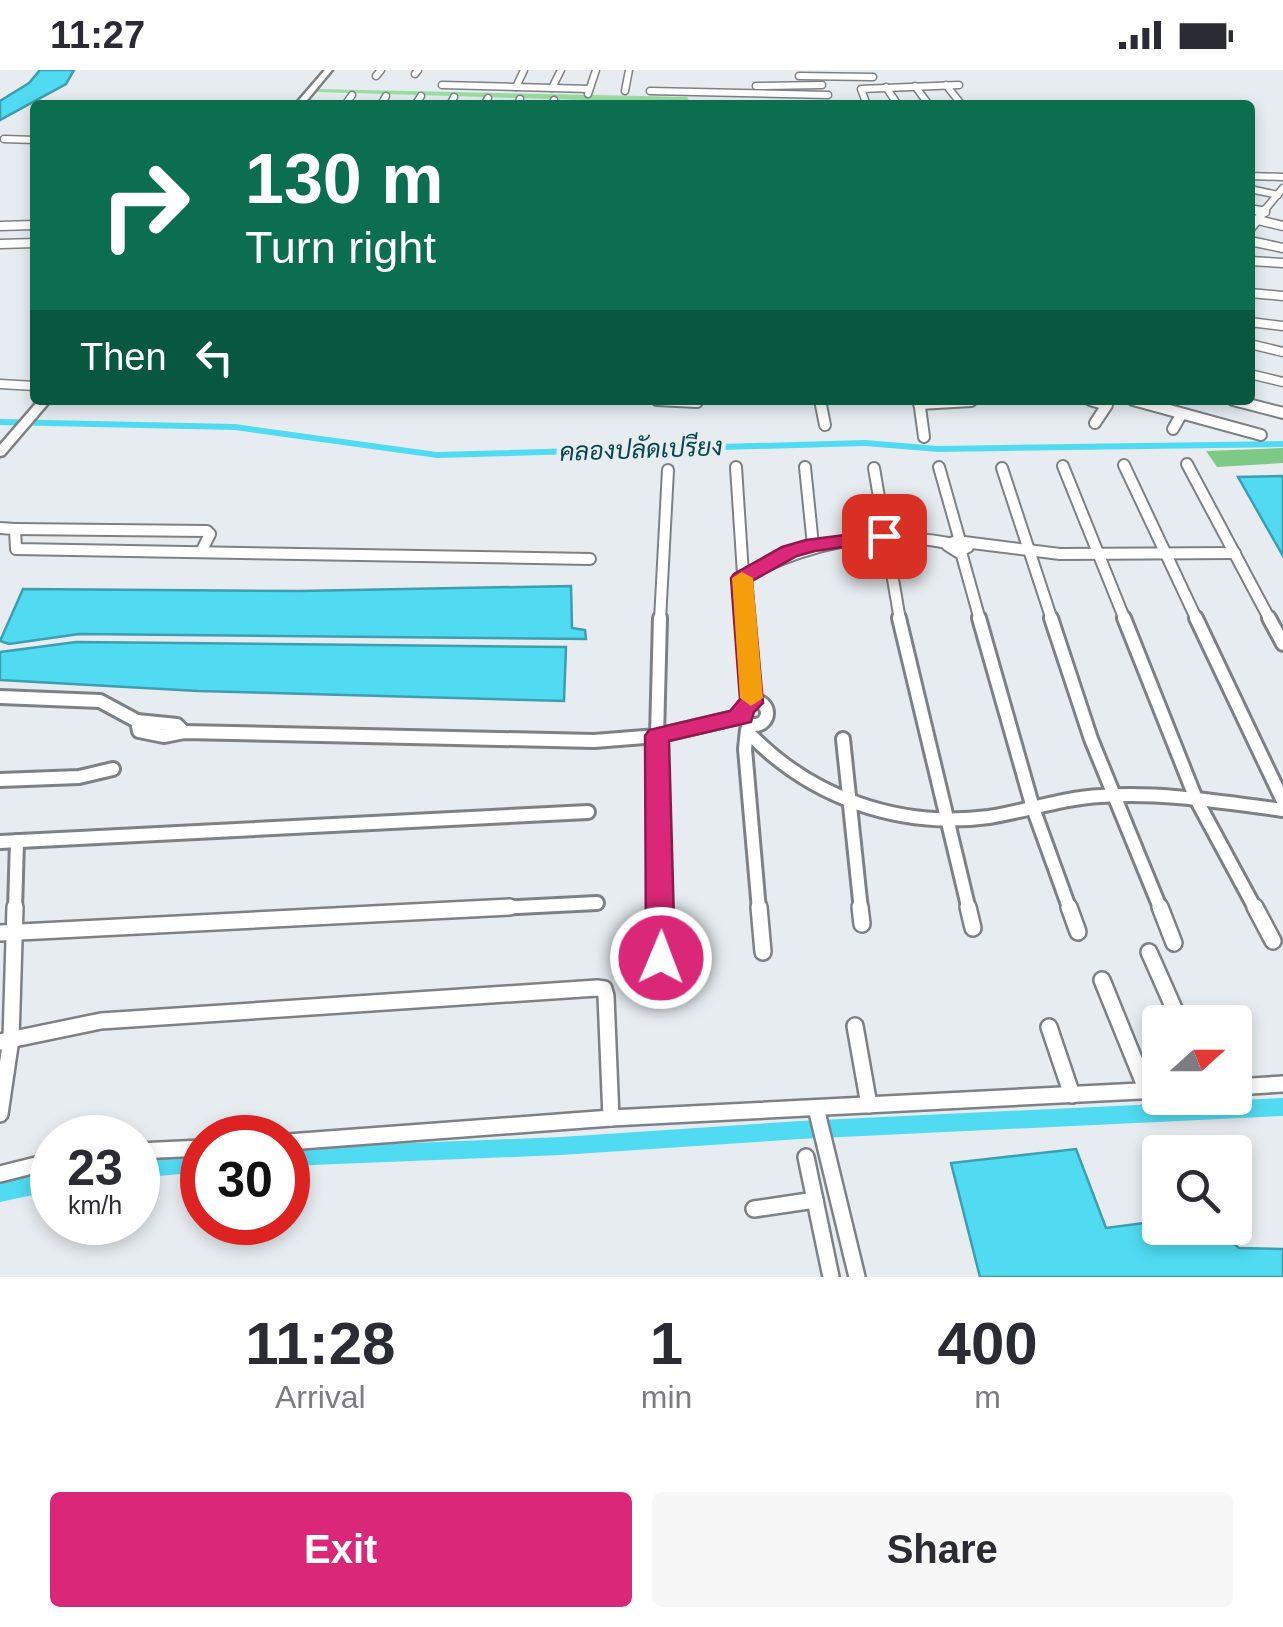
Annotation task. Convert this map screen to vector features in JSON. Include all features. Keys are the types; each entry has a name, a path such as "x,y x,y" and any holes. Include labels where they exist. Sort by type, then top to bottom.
{"main road":[{"path":"303,100 329,70"},
{"path":"0,452 40,405"}],"street":[{"path":"376,76 381,70"},
{"path":"440,88 452,70"},
{"path":"480,86 489,70"},
{"path":"516,87 524,70"},
{"path":"552,88 561,70"},
{"path":"440,88 552,88 588,97 596,70"},
{"path":"624,91 628,70"},
{"path":"804,74 871,73 877,88"},
{"path":"903,74 925,100"},
{"path":"650,90 662,88 695,92 829,98 821,84 696,87 695,92 694,100"},
{"path":"946,86 958,100"},
{"path":"864,100 859,90 959,86"},
{"path":"886,87 895,100"},
{"path":"348,100 352,95"},
{"path":"384,100 386,96"},
{"path":"418,100 421,96"},
{"path":"452,100 454,96"},
{"path":"4,139 30,140"},
{"path":"1255,176 1283,177"},
{"path":"1255,223 1278,195 1283,205"},
{"path":"1255,209 1265,212"},
{"path":"1258,220 1283,226"},
{"path":"0,226 30,225"},
{"path":"1255,242 1283,248"},
{"path":"0,244 30,244"},
{"path":"1255,261 1283,263"},
{"path":"1255,291 1283,294"},
{"path":"1255,323 1283,326"},
{"path":"1255,345 1283,352"},
{"path":"1255,375 1283,382"},
{"path":"0,384 30,386"},
{"path":"821,405 825,425"},
{"path":"919,405 924,437"},
{"path":"1095,423 1108,405"},
{"path":"1149,405 1261,435"},
{"path":"1254,405 1283,412"},
{"path":"1173,429 1181,415"},
{"path":"1186,464 1283,644"},
{"path":"1124,465 1283,802"},
{"path":"1063,466 1196,798 1273,942"},
{"path":"805,467 813,545"},
{"path":"736,468 752,703"},
{"path":"874,468 884,536 944,816 973,928"},
{"path":"939,468 1033,808 1078,932"},
{"path":"1002,468 1112,796 1174,944"},
{"path":"661,958 657,736 668,470"},
{"path":"0,528 208,530 210,534 202,550"},
{"path":"15,529 16,549 590,559"},
{"path":"741,578 790,552 813,545 884,536 1030,555 1235,553"},
{"path":"0,696 100,701 137,721 138,731 164,736 184,732 594,740 657,736 746,723 765,720 770,714 765,706 752,703 742,708 746,723 763,952"},
{"path":"746,723 790,775 850,802 974,818 1056,801 1144,794 1283,810"},
{"path":"843,739 862,924"},
{"path":"0,780 79,777 112,769"},
{"path":"0,842 588,812"},
{"path":"0,1114 8,933 17,841"},
{"path":"8,933 597,904"},
{"path":"1149,952 1172,1005"},
{"path":"1102,980 1142,1067"},
{"path":"6,1041 100,1021 597,988 604,989 606,996 611,1118"},
{"path":"855,1026 869,1106"},
{"path":"1049,1027 1072,1095"},
{"path":"1252,1086 1283,1084"},
{"path":"310,1140 611,1118 1142,1092"},
{"path":"816,1108 858,1277"},
{"path":"806,1157 831,1277"},
{"path":"0,1174 30,1166"},
{"path":"754,1209 815,1200"}],"green space":[{"path":"317,89 689,100 589,100 316,92"},
{"path":"1283,448 1283,463 1217,467 1206,451"}],"water":[{"path":"40,70 74,70 66,84 30,100 30,104 0,120 0,101 29,83"},
{"path":"1283,476 1283,556 1238,477"},
{"path":"571,586 572,628 585,630 586,639 79,634 9,644 0,641 23,589 299,591"},
{"path":"76,642 566,647 564,701 198,691 0,680 0,652"},
{"path":"1076,1149 1106,1228 1142,1223 1142,1245 1283,1249 1283,1277 980,1277 951,1163"}],"waterway":[{"name":"คลองปลัดเปรียง","path":"0,422 235,427 437,455 865,443 938,449 1283,444"},
{"path":"310,1156 1283,1107"},
{"path":"160,1167 180,1165"},
{"path":"0,1192 30,1186"}],"slow traffic":[{"path":"742,578 751,698"}],"route":[{"path":"661,958 657,736 742,716 742,708 752,703 741,578 790,552 813,545 884,536"}]}
